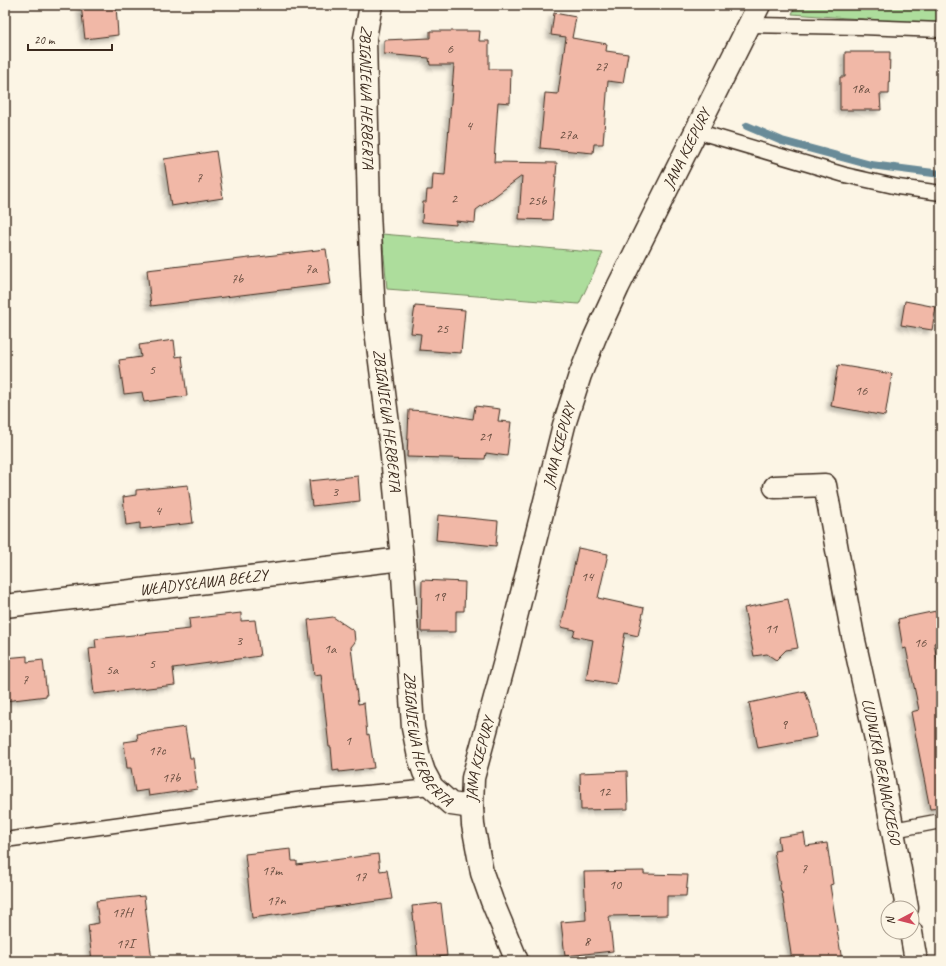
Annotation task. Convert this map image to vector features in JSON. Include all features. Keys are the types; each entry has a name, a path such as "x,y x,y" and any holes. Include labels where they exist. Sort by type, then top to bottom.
{"street":[{"name":"ZBIGNIEWA HERBERTA","path":"371,5 365,38 369,212 374,315 391,447 402,559 413,728 419,757 432,788 451,804 472,807"},
{"name":"JANA KIEPURY","path":"517,961 494,907 482,872 476,842 472,807 473,778 505,661 564,425 580,374 618,287 759,5"},
{"name":"LUDWIKA BERNACKIEGO","path":"775,487 825,485 853,636 876,744 906,900"},
{"name":"WŁADYSŁAWA BEŁZY","path":"5,606 402,559"},
{"path":"912,940 916,961"}],"lane":[{"path":"750,25 941,30"},
{"path":"696,130 845,175 898,187 941,193"},
{"path":"5,840 311,798 432,788"},
{"path":"893,830 941,820"}],"green space":[{"path":"796,5 941,5 941,22 917,23 792,14"},
{"path":"382,234 603,253 579,304 387,289"}],"building":[{"path":"81,5 116,5 118,35 85,39"},
{"path":"554,13 576,17 572,38 607,44 606,51 628,54 623,83 608,81 603,144 594,144 593,153 540,148 545,93 558,94 566,37 551,35"},
{"path":"430,31 480,31 479,41 489,41 489,69 511,69 510,103 498,102 494,162 557,163 552,220 519,219 522,176 476,210 475,223 456,221 456,225 422,222 423,202 426,202 427,190 432,190 433,174 445,175 454,65 430,65 429,58 384,54 384,40 430,38"},
{"path":"845,52 890,52 889,94 880,94 881,110 840,110 840,77 845,77"},
{"path":"216,151 223,198 171,206 164,159"},
{"path":"326,249 331,284 151,306 147,270"},
{"path":"905,301 936,307 932,330 901,325"},
{"path":"415,306 465,310 461,353 419,350 421,334 411,333"},
{"path":"174,340 176,357 182,356 187,396 144,402 142,392 124,394 119,360 141,357 139,345"},
{"path":"838,365 892,374 885,416 831,406"},
{"path":"475,406 500,409 498,421 511,422 507,456 486,453 485,459 407,457 409,410 426,411 473,419"},
{"path":"358,476 360,501 312,506 309,481"},
{"path":"188,485 193,523 140,529 140,523 126,525 123,497 136,495 136,490"},
{"path":"438,515 498,521 496,546 436,540"},
{"path":"578,548 608,554 598,598 644,608 638,636 625,633 616,684 586,679 593,640 573,636 575,630 561,627"},
{"path":"422,580 465,582 464,611 456,611 456,632 421,632"},
{"path":"788,599 798,648 786,650 776,660 767,654 754,656 744,608"},
{"path":"936,611 941,639 941,641 934,643 941,683 941,808 930,809 911,712 919,710 906,648 903,649 898,619"},
{"path":"241,613 241,621 255,620 260,656 173,668 175,685 94,694 89,649 96,648 95,639 190,629 189,619"},
{"path":"333,617 354,631 355,642 351,647 358,704 364,703 367,735 369,734 374,768 339,772 339,770 333,771 321,674 314,675 308,620"},
{"path":"27,656 27,662 43,660 47,696 5,701 5,658"},
{"path":"805,691 812,711 817,737 758,748 749,703"},
{"path":"185,727 190,758 193,758 197,789 149,796 148,790 135,792 131,768 127,768 124,742 138,740 137,734"},
{"path":"627,771 628,809 581,810 580,773"},
{"path":"804,833 806,846 827,843 833,884 830,885 842,961 792,961 782,892 774,851 780,850 778,837"},
{"path":"291,849 292,861 297,861 297,865 378,854 380,871 387,870 392,899 252,918 245,854"},
{"path":"644,871 644,874 688,875 686,896 667,896 667,915 609,916 613,951 565,956 561,922 586,920 584,872"},
{"path":"144,896 152,961 92,961 88,925 99,923 96,901"},
{"path":"441,903 447,956 418,959 412,906"}],"waterway":[{"path":"747,126 782,141 871,165 941,174"}]}
